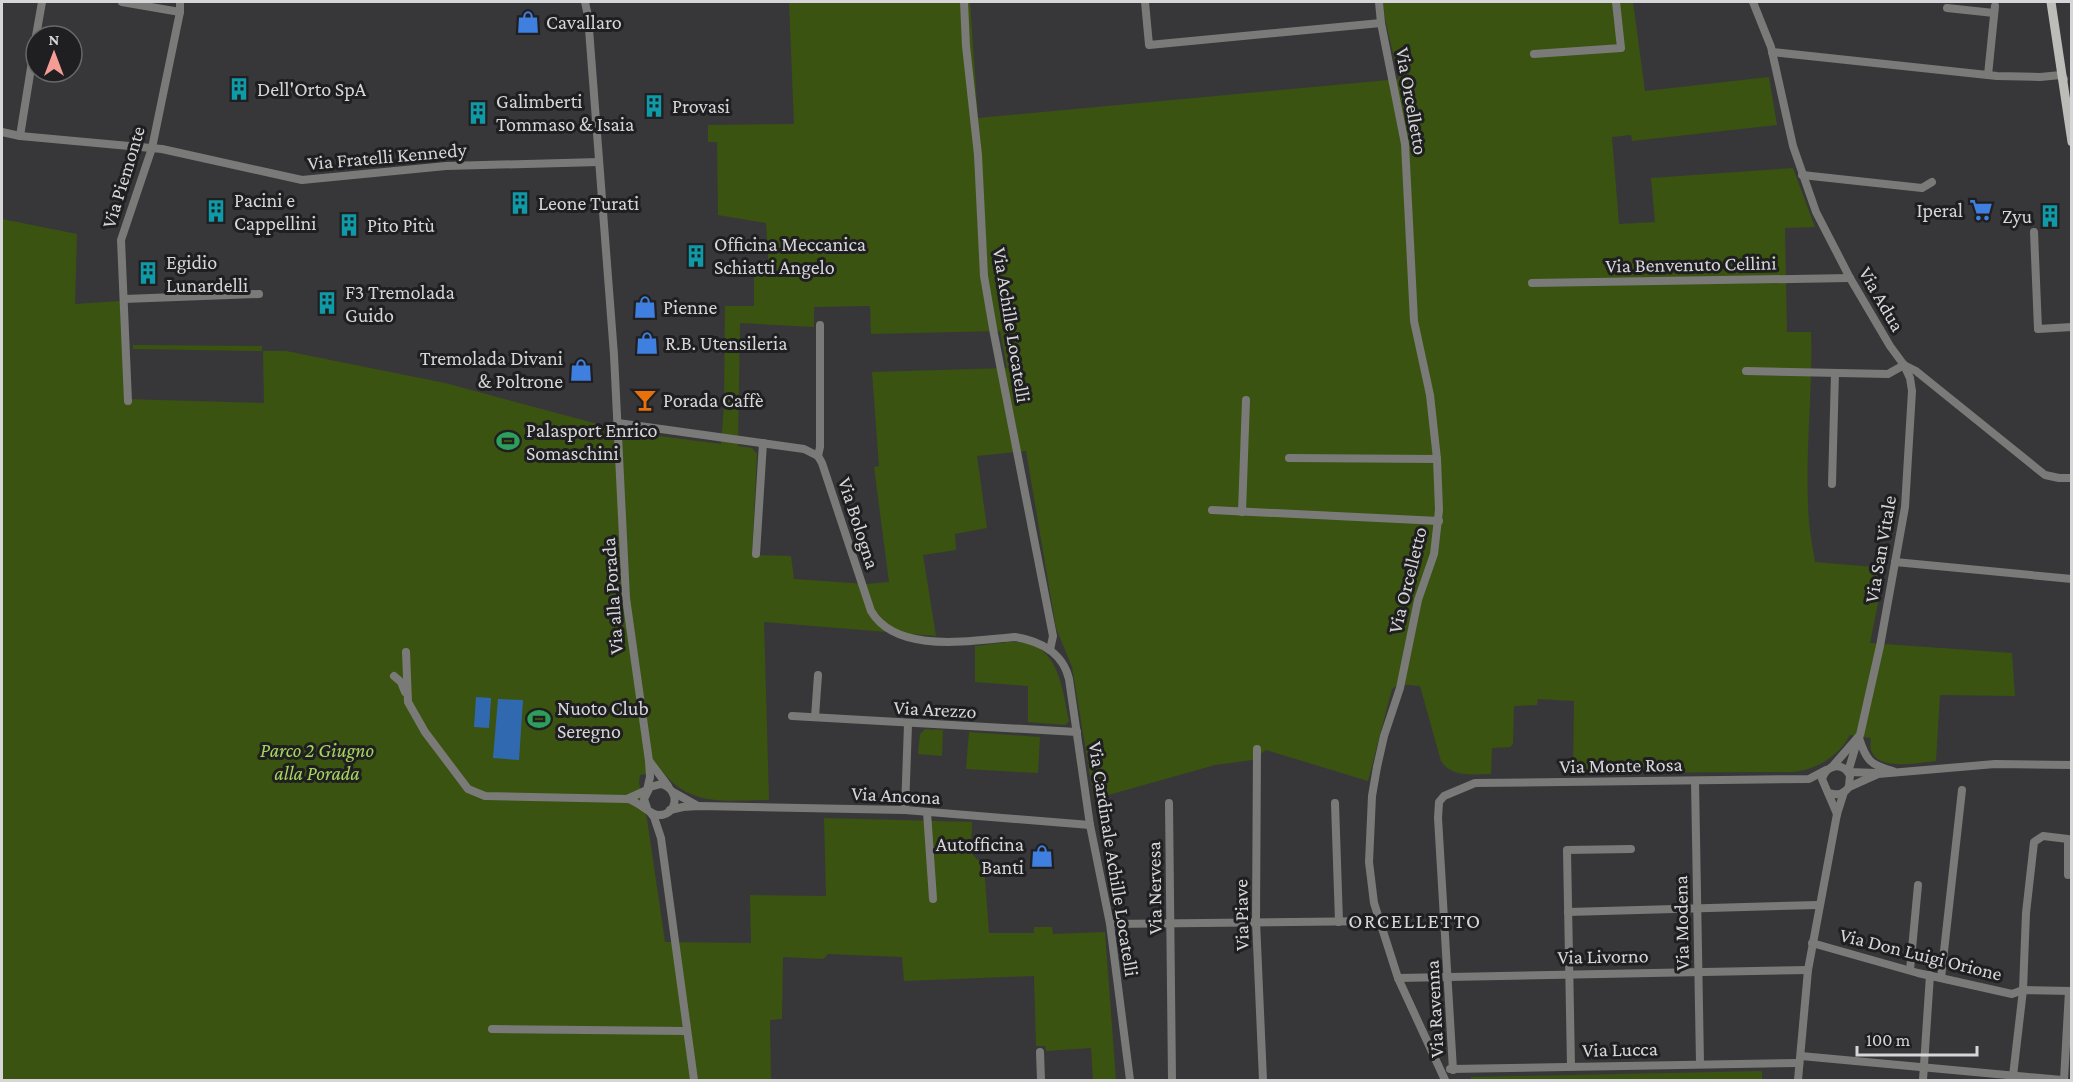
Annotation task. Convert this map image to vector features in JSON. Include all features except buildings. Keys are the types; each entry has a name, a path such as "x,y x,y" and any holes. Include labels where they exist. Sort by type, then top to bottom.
{"main road":[{"path":"2051,2 2071,107"},
{"path":"2055,27 2072,142"}],"street":[{"path":"38,24 42,2"},
{"path":"122,2 180,12"},
{"name":"Via Piemonte","path":"128,401 121,240 152,148 180,12 180,2"},
{"name":"Via alla Porada","path":"585,2 588,16 618,425 626,598 649,761 650,777 647,790"},
{"name":"Via Achille Locatelli","path":"964,2 966,46 978,155 984,276 1053,636 1050,650"},
{"path":"1145,2 1149,45 1381,23"},
{"name":"Via Orcelletto","path":"1379,2 1381,23 1405,144 1414,321 1430,395 1437,459 1439,521 1434,554 1418,600 1400,688 1384,736 1377,767 1372,796 1369,862 1374,903 1398,978 1445,1080"},
{"path":"1534,54 1621,48 1616,2"},
{"name":"Via Adua","path":"1753,2 1772,52 1788,129 1816,212 1850,278 1890,346 1904,365 1916,371 2045,475 2072,478"},
{"path":"1947,8 1994,10 1988,75"},
{"path":"1772,52 1988,75 2040,77 2061,75 2067,91"},
{"path":"20,136 28,84"},
{"name":"Via Fratelli Kennedy","path":"2,132 20,136 152,148 302,180 446,166 599,162"},
{"path":"1802,175 1922,188 1932,182"},
{"path":"2034,232 2038,329 2072,327"},
{"name":"Via Benvenuto Cellini","path":"1532,283 1850,278"},
{"path":"124,299 259,294"},
{"path":"618,425 804,449 818,456 820,447 820,325"},
{"path":"1746,371 1888,374 1904,365"},
{"name":"Via San Vitale","path":"1848,772 1859,736 1880,646 1906,492 1912,391 1910,378 1904,365"},
{"path":"1832,484 1835,373"},
{"path":"1242,512 1246,400"},
{"path":"756,554 763,443"},
{"name":"Via Bologna","path":"818,456 871,612 880,625 920,640 939,642 1015,637 1038,643 1050,650"},
{"path":"1288,458 1437,459"},
{"path":"1212,510 1439,521"},
{"path":"1895,561 2072,579"},
{"name":"Via Cardinale Achille Locatelli","path":"1050,650 1067,668 1090,825 1110,924 1130,1080"},
{"path":"405,652 408,702"},
{"path":"815,717 818,675"},
{"path":"394,676 401,682 408,702 425,732 468,789 476,793 484,796 627,799 637,802 658,815 669,812"},
{"name":"Via Arezzo","path":"792,716 1077,732"},
{"path":"905,810 908,724"},
{"path":"1859,736 1866,757 1872,763 1885,769 1902,772"},
{"name":"Via San Vitale","path":"1829,768 1859,736"},
{"name":"Via Piave","path":"1257,749 1256,921 1263,1080"},
{"name":"Via alla Porada","path":"649,761 670,789"},
{"path":"1848,772 1878,774 1995,764 2072,765"},
{"path":"1798,1080 1808,970 1818,905 1837,814 1850,779 1843,767 1829,768 1822,779 1837,814"},
{"name":"Via Monte Rosa","path":"1439,802 1444,796 1475,783 1809,779 1829,768"},
{"path":"1809,779 1834,795 1878,774"},
{"name":"Via Modena","path":"1695,781 1700,1064"},
{"path":"627,799 657,784 670,789 675,799 661,838"},
{"name":"Via Ancona","path":"670,789 699,806"},
{"path":"647,790 644,799 648,810 654,817 661,838 694,1080"},
{"path":"1941,978 1962,790"},
{"name":"Via Ravenna","path":"1439,802 1438,818 1453,1070"},
{"name":"Via Nervesa","path":"1169,803 1172,1080"},
{"path":"1335,803 1339,922"},
{"name":"Via Ancona","path":"669,812 683,807 699,806 905,810 1090,825"},
{"path":"927,812 933,898"},
{"path":"2013,1076 2023,990 2026,913 2034,842 2043,836 2067,839 2067,875"},
{"path":"1571,1066 1567,850 1631,849"},
{"path":"1910,970 1918,885"},
{"path":"1568,912 1818,905"},
{"path":"1110,924 1379,921"},
{"name":"Via Don Luigi Orione","path":"1812,943 1941,978 2012,994 2023,990 2070,991"},
{"name":"Via Livorno","path":"1398,978 1699,970 1808,970"},
{"path":"1923,1080 1930,975"},
{"path":"2063,1080 2070,991"},
{"path":"492,1029 687,1030"},
{"path":"1040,1052 1041,1080"},
{"name":"Via Lucca","path":"1442,1070 1700,1064 1800,1059 1924,1067 2063,1080"}],"green space":[{"name":"Parco 2 Giugno alla Porada","path":"789,2 970,2 978,118 1399,79 1383,2 1633,2 1645,91 1769,77 1777,125 1632,141 1631,135 1612,137 1619,224 1655,222 1651,178 1793,168 1815,227 1785,228 1787,332 1811,332 1808,497 1809,526 1815,562 1885,568 1870,643 2012,653 2015,696 1940,695 1936,761 1905,764 1883,762 1875,757 1871,749 1871,738 1850,735 1840,749 1826,761 1802,771 1793,772 1573,773 1574,701 1538,699 1537,705 1514,706 1513,744 1510,747 1492,748 1491,774 1470,774 1457,773 1441,761 1420,686 1399,684 1392,689 1368,781 1266,750 1252,760 1215,765 1094,799 1072,667 1056,628 1026,451 977,456 987,528 955,534 956,550 923,555 936,636 764,622 769,800 711,799 685,791 673,783 662,771 640,775 639,783 647,819 665,942 751,943 750,895 826,896 824,818 972,822 971,853 984,866 989,933 1034,933 1034,927 1052,927 1053,934 1105,932 1116,1080 1093,1080 1091,1048 1046,1051 1045,1046 1036,1046 1034,976 904,981 902,957 828,954 823,959 783,957 782,1019 770,1020 771,1080 2,1080 2,219 77,234 75,304 120,301 126,399 264,403 263,351 286,351 445,383 609,427 610,434 635,433 721,444 724,405 725,306 754,306 754,275 769,274 766,223 718,215 717,142 708,142 708,125 794,124","holes":["870,306 871,334 1000,331 1007,368 872,372 879,466 874,467 889,582 866,584 794,579 791,556 752,555 757,454 752,448 738,446 740,323 814,327 814,307"]},
{"path":"133,345 262,346 262,351 133,349"},
{"path":"1008,642 1027,643 1047,655 1062,687 1069,721 1065,725 1028,722 1028,686 975,682 975,646"},
{"path":"925,729 943,730 942,756 918,754 920,734"},
{"path":"969,732 1040,737 1038,773 966,769"},
{"path":"1762,1071 1762,1080 1471,1080 1471,1077"}],"water":[{"path":"476,697 491,698 489,728 474,727"},
{"path":"498,699 523,700 519,760 493,758"}],"place":[{"name":"Cavallaro","path":"528,22"},
{"name":"Dell'Orto SpA","path":"239,89"},
{"name":"Provasi","path":"654,106"},
{"name":"Galimberti Tommaso & Isaia","path":"478,113"},
{"name":"Leone Turati","path":"520,203"},
{"name":"Iperal","path":"1981,210"},
{"name":"Pacini e Cappellini","path":"216,211"},
{"name":"Zyu","path":"2050,216"},
{"name":"Pito Pitù","path":"349,225"},
{"name":"Officina Meccanica Schiatti Angelo","path":"696,256"},
{"name":"Egidio Lunardelli","path":"148,273"},
{"name":"F3 Tremolada Guido","path":"327,303"},
{"name":"Pienne","path":"645,307"},
{"name":"R.B. Utensileria","path":"647,343"},
{"name":"Tremolada Divani & Poltrone","path":"581,370"},
{"name":"Porada Caffè","path":"645,400"},
{"name":"Palasport Enrico Somaschini","path":"508,441"},
{"name":"Nuoto Club Seregno","path":"539,719"},
{"name":"Autofficina Banti","path":"1042,856"}],"district":[{"name":"ORCELLETTO","path":"1415,921"}]}
